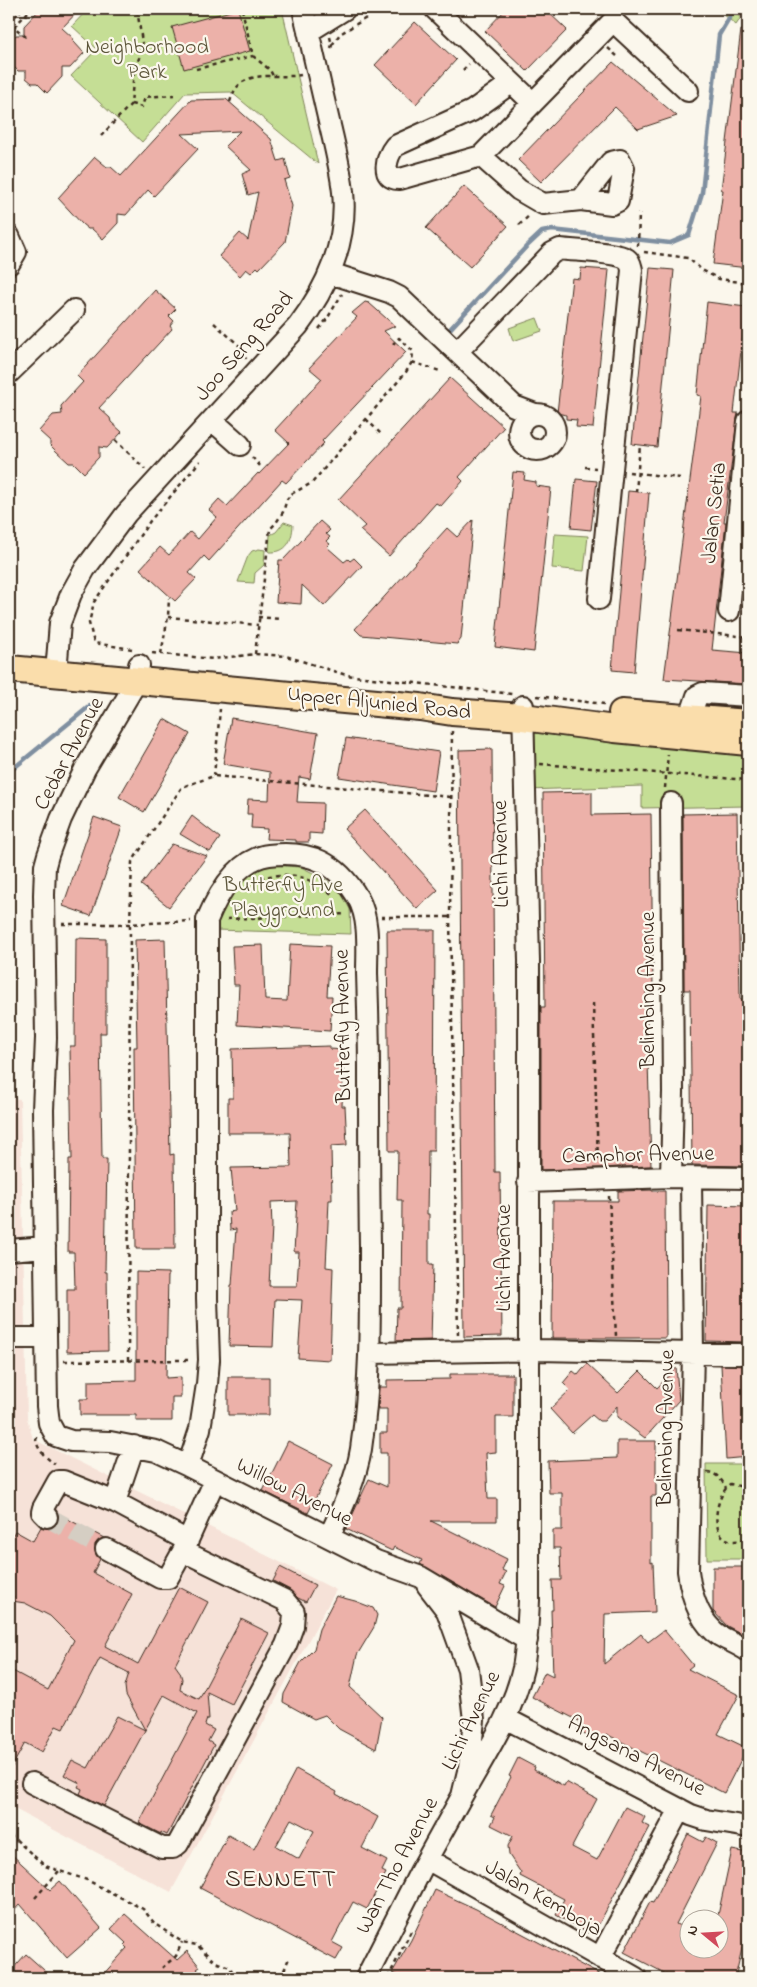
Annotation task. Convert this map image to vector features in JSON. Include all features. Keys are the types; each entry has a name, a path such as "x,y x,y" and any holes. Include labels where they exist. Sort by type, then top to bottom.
{"main road":[{"name":"Upper Aljunied Road","path":"9,655 57,666"},
{"name":"Upper Aljunied Road","path":"144,661 452,712 525,703"},
{"name":"Upper Aljunied Road","path":"9,669 144,661 525,703 682,736 748,742"},
{"name":"Upper Aljunied Road","path":"682,736 748,723"}],"street":[{"name":"Joo Seng Road","path":"57,666 60,623 71,594 85,569 126,514 213,421 298,326 322,292 339,276 343,193 317,27 303,9"},
{"path":"317,27 346,9"},
{"path":"434,9 533,103"},
{"path":"511,83 472,111 395,146 389,153 386,168 387,174 391,178 400,179 481,156 618,15 688,91"},
{"path":"481,156 519,190 543,204 581,200"},
{"path":"9,236 16,252 9,264"},
{"path":"457,352 552,253 560,250 617,255 626,258 630,263 632,270 599,599"},
{"path":"339,276 399,297 523,415"},
{"path":"9,373 74,310"},
{"path":"213,421 240,445"},
{"name":"Jalan Setia","path":"729,611 748,421"},
{"name":"Cedar Avenue","path":"47,1406 48,1361 44,1247 43,1110 46,1038 45,866 53,838 85,769 144,661"},
{"path":"682,736 697,696 703,693 748,696"},
{"name":"Lichi Avenue","path":"462,1796 505,1718 522,1670 527,1640 529,1590 529,970 524,762 525,703"},
{"name":"Belimbing Avenue","path":"671,803 673,1092 693,1352 688,1571 692,1595 702,1618 715,1632 748,1650"},
{"name":"Butterfly Avenue","path":"188,1466 200,1429 209,1360 207,920 214,903 235,873 254,860 267,855 289,853 310,857 336,871 348,883 358,899 356,912 369,1026 370,1353 359,1461 348,1495 329,1537"},
{"name":"Camphor Avenue","path":"528,1182 748,1178"},
{"path":"9,1250 44,1247"},
{"path":"9,1338 46,1338"},
{"path":"370,1353 528,1350 748,1354"},
{"name":"Willow Avenue","path":"47,1406 49,1422 56,1436 71,1441 110,1442 156,1451 376,1561 421,1577 527,1640"},
{"path":"115,1502 134,1446"},
{"path":"106,1549 160,1578 165,1579 170,1576 215,1480"},
{"path":"32,1783 162,1848 173,1848 178,1844 286,1645 294,1619 294,1612 284,1600 185,1546 115,1502 58,1481 43,1508 42,1512 47,1517"},
{"name":"Wan Tho Avenue","path":"366,1978 427,1859 462,1796 469,1767 474,1720 470,1679 447,1611 421,1577"},
{"name":"Angsana Avenue","path":"505,1718 680,1809 706,1820 748,1827"},
{"path":"600,1958 680,1809"},
{"name":"Jalan Kemboja","path":"427,1859 636,1978"}],"path":[{"path":"16,9 12,13 15,16 22,9"},
{"path":"14,26 31,9"},
{"path":"101,136 131,104 134,70 143,49 137,9"},
{"path":"242,9 253,56 270,70 273,76"},
{"path":"330,51 340,34 381,9"},
{"path":"9,21 26,37"},
{"path":"317,27 332,45"},
{"path":"196,69 253,56"},
{"path":"230,102 234,90 248,79 259,76 300,75"},
{"path":"131,104 142,107 145,97 174,95"},
{"path":"639,213 638,251 688,258 702,270 719,279 748,283"},
{"path":"314,334 335,308 339,276"},
{"path":"214,323 243,349 246,360"},
{"path":"255,654 270,529 283,512 287,499 291,494 312,483 406,372 412,362 413,351 399,338 393,344"},
{"path":"412,362 440,371"},
{"path":"366,420 382,435"},
{"path":"114,440 146,470"},
{"path":"636,492 640,445"},
{"path":"202,458 150,521 94,602 89,623 94,643 144,661 214,659 255,654 286,656 346,675 525,703 605,704"},
{"path":"585,467 680,478"},
{"path":"144,661 168,617 169,598"},
{"path":"168,617 258,625"},
{"path":"258,617 280,619"},
{"path":"678,630 748,637"},
{"path":"214,776 221,700"},
{"path":"452,712 450,917 458,1352"},
{"path":"671,803 665,790 666,775 682,736"},
{"path":"524,762 666,775 748,780"},
{"path":"128,1361 130,924 132,862 182,787 214,776 451,797"},
{"path":"254,880 281,874 298,876 313,880 337,897"},
{"path":"45,923 130,924 351,914 356,912 450,917"},
{"path":"593,1003 605,1180 609,1200 617,1351"},
{"path":"48,1361 209,1360"},
{"path":"690,1471 714,1473 726,1488"},
{"path":"748,1488 734,1484 726,1488 718,1507 716,1525 721,1536 731,1541 736,1542 748,1538"},
{"path":"9,1837 13,1837 45,1866 87,1880 143,1909 154,1924 182,1942 197,1945 215,1962 230,1967 235,1978"},
{"path":"34,1898 59,1871"},
{"path":"162,1968 176,1956 182,1942"},
{"path":"281,1978 289,1958"}],"shaded area":[{"path":"9,1098 20,1099 27,1418 33,1439 336,1590 171,1892 9,1806"}],"green space":[{"name":"Neighborhood Park","path":"88,9 282,9 318,164 231,92 185,93 142,142 71,76 97,49 72,26"},
{"path":"723,9 741,9 740,19 736,25 722,13"},
{"path":"537,318 542,331 513,341 509,328"},
{"path":"284,522 293,525 290,541 284,548 275,552 269,552 270,535 276,532"},
{"path":"555,534 588,536 584,571 552,568"},
{"path":"265,550 264,565 255,573 254,583 238,582 248,556 252,551"},
{"path":"527,725 748,745 748,819 747,806 642,808 642,786 527,790"},
{"name":"Butterfly Ave Playground","path":"267,865 301,867 325,879 341,893 350,909 351,934 215,930 221,907 231,890 246,877"},
{"path":"706,1464 748,1464 748,1559 707,1559"}],"building":[{"path":"40,9 80,9 62,28 73,38 74,42 84,53 70,68 62,68 62,77 47,93 37,83 32,83 26,78 26,71 18,71 13,66 13,61 9,58 9,43 16,35 24,35 24,26"},
{"path":"238,9 250,51 184,69 172,27"},
{"path":"506,9 545,9 567,30 527,71 485,31"},
{"path":"415,22 456,60 416,104 375,65"},
{"path":"741,30 748,31 748,268 713,264"},
{"path":"613,62 677,116 638,129 615,107 541,182 518,160"},
{"path":"226,99 271,139 278,161 285,159 290,178 284,180 292,206 285,242 259,269 257,267 251,273 246,269 240,276 219,256 240,233 248,240 258,192 248,195 242,174 251,170 225,146 240,131 182,134 198,149 154,196 148,190 126,215 118,214 118,223 103,239 92,229 88,229 82,224 58,198 95,157 121,176 191,100"},
{"path":"464,186 508,226 470,267 426,228"},
{"path":"581,268 609,270 593,428 576,427 577,420 566,419 566,415 557,413 572,278 580,279"},
{"path":"650,268 674,270 657,447 632,444"},
{"path":"155,290 176,309 169,316 174,321 170,326 172,329 99,408 122,432 107,448 99,447 99,457 84,473 74,463 69,463 56,451 50,445 50,441 39,431 53,415 62,414 61,406 83,382 77,376"},
{"path":"365,302 369,303 395,326 384,331 406,352 322,441 324,443 286,483 282,480 209,561 204,556 189,573 196,579 175,601 140,569 160,547 169,555 190,532 198,539 217,517 209,510 219,499 227,506 289,443 275,430 322,379 309,368 357,317 352,313"},
{"path":"707,302 746,307 734,413 738,413 724,522 726,522 712,650 748,653 748,684 664,679 701,396 697,395"},
{"path":"450,378 504,427 459,477 463,481 441,506 436,503 389,556 360,530 365,526 338,500"},
{"path":"513,472 525,473 524,480 536,482 536,486 551,488 534,652 495,647"},
{"path":"576,479 597,481 591,530 571,528"},
{"path":"628,491 649,493 634,672 612,670"},
{"path":"473,520 461,639 457,644 361,635 355,629 447,528 457,537"},
{"path":"320,521 330,530 326,534 330,537 326,541 330,544 327,547 344,562 354,558 362,566 324,606 302,585 301,604 276,602 279,560 283,560"},
{"path":"231,718 318,733 310,779 299,777 297,802 323,803 322,834 309,833 309,842 296,842 296,840 266,839 267,829 251,828 252,814 247,814 248,799 269,800 270,772 223,764"},
{"path":"164,719 190,734 144,812 119,797"},
{"path":"346,738 439,752 433,791 339,777"},
{"path":"492,749 495,1172 500,1172 502,1336 464,1337 459,750"},
{"path":"592,792 592,815 651,814 653,991 646,991 651,1166 541,1170 541,1007 545,1007 543,793"},
{"path":"365,810 438,890 417,909 344,829"},
{"path":"737,813 740,999 743,999 745,1166 692,1165 690,990 684,990 683,814"},
{"path":"192,816 220,838 210,852 180,834"},
{"path":"94,817 122,827 91,916 63,906"},
{"path":"172,844 207,856 169,907 141,885"},
{"path":"387,930 435,930 434,1151 428,1151 427,1214 429,1214 429,1264 433,1264 431,1340 396,1341 397,1308 401,1308 402,1200 397,1200 398,1151 389,1151"},
{"path":"76,938 106,939 106,1033 100,1033 102,1159 107,1159 105,1272 107,1272 108,1351 67,1352 67,1289 75,1289 74,1252 68,1252 69,1159 72,1159 70,1046 75,1046"},
{"path":"165,939 170,1155 174,1154 175,1249 136,1249 134,1047 137,1047 135,940"},
{"path":"290,944 330,946 327,996 332,996 330,1031 237,1025 239,985 234,985 232,946 263,945 265,1000 287,1001"},
{"path":"330,1046 330,1049 344,1050 342,1106 345,1106 347,1145 331,1146 332,1200 329,1200 326,1267 333,1268 330,1360 298,1358 302,1300 275,1299 273,1347 229,1346 231,1285 236,1229 230,1230 229,1212 235,1211 231,1168 291,1167 290,1133 228,1133 228,1098 233,1098 232,1049","holes":["297,1201 294,1252 299,1252 297,1286 269,1286 272,1226 271,1202"]},
{"path":"618,1191 665,1191 666,1338 552,1338 553,1201 618,1201"},
{"path":"708,1205 748,1206 748,1342 706,1341"},
{"path":"136,1272 168,1273 166,1378 181,1377 181,1397 172,1397 172,1421 136,1421 136,1415 80,1415 80,1399 88,1399 88,1381 136,1380"},
{"path":"587,1364 618,1393 640,1371 657,1388 676,1368 679,1400 645,1438 617,1417 617,1406 604,1421 599,1421 592,1415 572,1433 550,1409 570,1390 563,1383 573,1371 578,1375"},
{"path":"721,1365 748,1366 748,1457 726,1459"},
{"path":"450,1374 513,1374 513,1417 496,1417 496,1452 486,1453 488,1499 497,1499 497,1521 431,1521 507,1559 502,1570 506,1572 500,1584 505,1586 495,1607 420,1564 422,1560 394,1547 392,1551 346,1529 369,1479 387,1487 387,1453 380,1453 380,1433 387,1433 387,1409 378,1409 379,1387 387,1387 387,1380 450,1379"},
{"path":"228,1377 269,1377 269,1415 228,1415"},
{"path":"288,1441 333,1464 308,1513 263,1491"},
{"path":"617,1441 656,1441 656,1496 651,1496 651,1563 653,1562 655,1612 605,1614 604,1664 641,1634 648,1642 664,1630 693,1665 688,1669 739,1695 718,1734 747,1748 724,1793 606,1734 602,1743 577,1731 581,1722 532,1697 545,1672 553,1676 552,1580 561,1580 560,1548 553,1548 553,1530 562,1530 562,1493 549,1493 548,1461 617,1458"},
{"path":"58,1514 104,1538 95,1544 96,1555 100,1559 93,1573 132,1594 105,1646 138,1664 179,1587 208,1602 175,1665 182,1679 180,1690 199,1699 241,1619 269,1633 232,1704 207,1692 209,1719 207,1719 205,1725 214,1730 208,1741 214,1745 167,1835 139,1823 197,1713 164,1695 104,1806 80,1794 82,1789 78,1787 80,1783 64,1775 72,1760 88,1768 117,1716 145,1730 126,1695 125,1686 129,1673 100,1658 63,1729 56,1726 42,1752 25,1743 9,1772 9,1669 48,1690 74,1640 50,1616 25,1603 12,1601 14,1596 9,1595 9,1542 15,1531 33,1541 41,1527 50,1529 56,1525 59,1520"},
{"path":"280,1567 315,1585 306,1602 298,1598 290,1590 273,1581"},
{"path":"713,1567 748,1567 748,1637 727,1626 713,1611"},
{"path":"336,1596 373,1608 377,1615 374,1627 357,1655 350,1687 382,1717 376,1749 339,1729 325,1715 314,1719 283,1702 284,1694 301,1662 314,1649 319,1629"},
{"path":"518,1758 535,1767 534,1770 564,1786 566,1782 597,1799 572,1847 597,1860 625,1807 645,1817 642,1823 650,1827 599,1924 594,1922 589,1933 556,1915 564,1899 520,1876 521,1873 509,1855 508,1846 513,1836 491,1825 495,1817 491,1815 511,1777 509,1776"},
{"path":"296,1769 378,1817 362,1848 387,1861 382,1871 386,1873 367,1909 353,1902 332,1942 343,1948 336,1960 200,1888 228,1835 254,1849","holes":["291,1819 314,1831 299,1859 276,1846"]},
{"path":"688,1834 703,1842 706,1837 717,1843 683,1910 680,1910 680,1916 676,1924 680,1926 680,1960 730,1960 730,1910 719,1910 732,1850 748,1853 748,1932 746,1932 735,1978 674,1978 624,1952 650,1902 653,1903"},
{"path":"9,1852 50,1890 60,1881 101,1928 67,1958 20,1904 9,1916"},
{"path":"435,1890 476,1909 606,1978 403,1978 392,1973 411,1940"},
{"path":"125,1914 177,1960 187,1951 200,1967 197,1969 205,1978 100,1978 127,1948 124,1945 126,1943 111,1929"},
{"path":"26,1954 53,1978 14,1978 9,1973"}],"waterway":[{"path":"450,329 542,232 552,230 670,243 689,235 702,193 719,35 733,9"},
{"path":"9,772 91,705"}],"tunnel":[{"path":"47,1517 106,1549"}],"district":[{"name":"SENNETT","path":"281,1880"}]}
